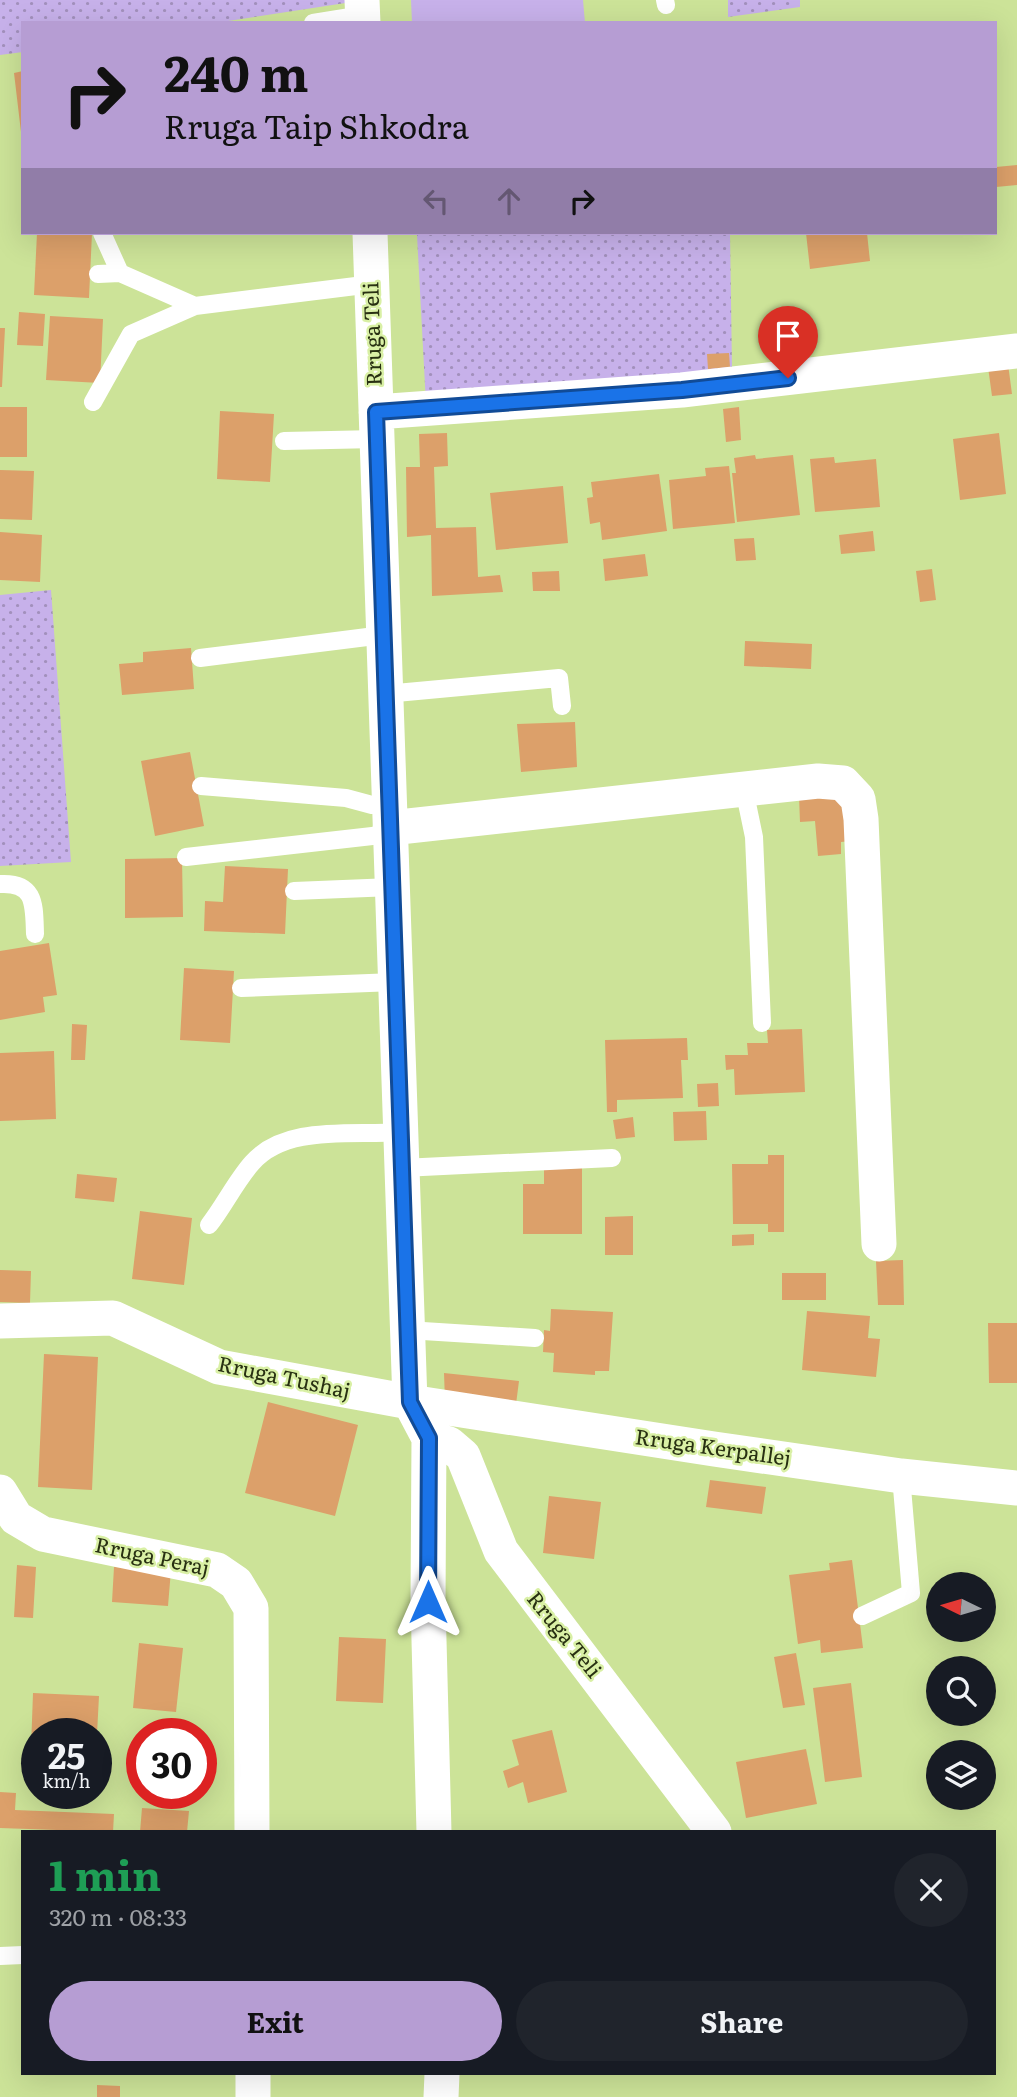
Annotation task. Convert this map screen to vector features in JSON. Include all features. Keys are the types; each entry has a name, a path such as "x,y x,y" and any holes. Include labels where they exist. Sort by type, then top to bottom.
{"street":[{"name":"Rruga Teli","path":"370,235 410,1402 429,1438 428,1602 434,1830"},
{"path":"377,426 1017,351"},
{"path":"390,822 818,780 843,783 858,799 879,1244"},
{"name":"Rruga Tushaj","path":"0,1321 113,1318 219,1367 410,1402"},
{"name":"Rruga Kerpallej","path":"410,1402 901,1476 1017,1488"},
{"name":"Rruga Teli","path":"429,1438 449,1444 463,1456 500,1551 712,1830"},
{"name":"Rruga Peraj","path":"0,1492 16,1518 43,1534 217,1570 236,1583 251,1608 252,1830"},
{"path":"253,2075 253,2097"},
{"path":"441,2097 442,2075"}],"lane":[{"path":"323,21 363,13"},
{"path":"103,235 120,273"},
{"path":"98,274 120,273 195,306"},
{"path":"107,343 195,306 372,284"},
{"path":"93,402 131,334"},
{"path":"285,441 377,426"},
{"path":"200,658 383,635"},
{"path":"385,694 559,678 562,706"},
{"path":"201,786 346,798 372,805 390,822"},
{"path":"744,789 754,837 762,1023"},
{"path":"186,858 390,822"},
{"path":"0,884 18,884 28,891 34,908 34,934"},
{"path":"293,891 392,887"},
{"path":"241,988 395,982"},
{"path":"209,1225 251,1163 275,1144 293,1138 400,1132"},
{"path":"402,1168 612,1158"},
{"path":"407,1330 535,1338"},
{"path":"862,1616 911,1592 901,1476"},
{"path":"0,1956 21,1955"}],"shaded area":[{"path":"0,0 352,0 228,21 21,21 21,52 0,55"},
{"path":"411,0 583,0 585,21 412,21"},
{"path":"728,0 800,0 800,7 728,17"},
{"path":"417,235 730,235 732,369 426,404"},
{"path":"51,590 71,862 0,866 0,595"}],"building":[{"path":"21,71 21,132 14,73"},
{"path":"1017,165 1017,185 997,187 997,167"},
{"path":"37,235 92,235 89,298 34,295"},
{"path":"806,235 867,235 870,261 810,269"},
{"path":"19,312 45,314 43,346 17,345"},
{"path":"50,316 103,319 100,383 46,380"},
{"path":"0,328 5,328 2,387 0,387"},
{"path":"729,353 730,367 708,369 707,354"},
{"path":"1008,364 1012,394 992,396 988,367"},
{"path":"0,407 27,407 27,457 0,457"},
{"path":"739,407 741,440 726,442 723,409"},
{"path":"220,411 274,414 270,482 217,479"},
{"path":"447,433 448,466 434,467 436,528 476,527 478,577 500,575 503,592 432,596 431,535 407,537 406,467 420,467 419,434"},
{"path":"999,433 1006,494 960,500 953,439"},
{"path":"755,455 756,459 793,455 800,515 737,522 732,473 736,473 734,458"},
{"path":"834,457 835,463 876,459 880,507 815,512 810,459"},
{"path":"729,466 735,523 673,529 669,480 706,476 705,468"},
{"path":"0,470 34,471 32,520 0,519"},
{"path":"659,474 667,531 602,540 600,522 590,524 587,498 593,497 591,482"},
{"path":"563,486 568,543 496,550 490,493"},
{"path":"873,531 875,551 841,554 839,535"},
{"path":"0,532 42,535 40,582 0,580"},
{"path":"754,538 756,560 736,561 734,539"},
{"path":"645,554 648,576 605,581 603,559"},
{"path":"932,569 936,600 920,602 916,571"},
{"path":"559,571 560,591 533,591 532,572"},
{"path":"745,641 812,644 811,669 744,666"},
{"path":"191,648 194,689 122,695 119,664 143,662 143,652"},
{"path":"575,722 577,767 521,772 517,724"},
{"path":"190,752 204,826 155,836 141,761"},
{"path":"845,795 851,841 841,842 841,854 818,856 815,821 800,822 799,796"},
{"path":"182,858 183,917 125,918 125,859"},
{"path":"225,866 288,869 285,934 204,931 205,901 223,902"},
{"path":"49,943 57,995 43,997 45,1012 0,1020 0,951"},
{"path":"184,968 234,971 230,1043 180,1040"},
{"path":"72,1024 87,1025 85,1060 71,1060"},
{"path":"802,1029 805,1092 735,1095 734,1069 726,1070 725,1055 748,1055 747,1043 768,1043 767,1030"},
{"path":"687,1038 688,1060 681,1060 683,1098 617,1100 617,1112 607,1112 605,1040"},
{"path":"54,1051 56,1119 0,1121 0,1053"},
{"path":"718,1083 719,1106 698,1107 697,1084"},
{"path":"706,1111 707,1140 674,1141 673,1112"},
{"path":"633,1117 635,1137 616,1139 613,1120"},
{"path":"768,1155 784,1155 784,1232 768,1232 768,1224 733,1224 732,1164 768,1164"},
{"path":"582,1168 582,1234 523,1234 523,1184 544,1184 544,1169"},
{"path":"77,1174 117,1178 114,1202 75,1198"},
{"path":"140,1211 192,1218 184,1285 132,1279"},
{"path":"633,1216 633,1255 605,1255 605,1217"},
{"path":"754,1234 754,1245 732,1246 732,1235"},
{"path":"903,1260 904,1305 878,1305 876,1261"},
{"path":"0,1270 31,1271 30,1303 0,1302"},
{"path":"782,1273 826,1273 826,1300 782,1300"},
{"path":"551,1309 613,1312 609,1371 595,1371 595,1375 553,1372 554,1353 543,1352 544,1330 550,1331"},
{"path":"807,1311 870,1316 868,1338 880,1339 876,1377 802,1370"},
{"path":"988,1323 1017,1323 1017,1383 989,1383"},
{"path":"44,1354 98,1357 92,1490 38,1487"},
{"path":"444,1373 519,1381 515,1412 445,1401"},
{"path":"268,1402 358,1425 335,1516 245,1493"},
{"path":"710,1480 766,1487 762,1514 706,1507"},
{"path":"549,1496 601,1502 594,1559 543,1553"},
{"path":"852,1560 863,1648 821,1653 820,1640 798,1644 789,1575 830,1570 829,1563"},
{"path":"17,1565 36,1567 33,1618 14,1617"},
{"path":"114,1567 171,1570 168,1606 112,1602"},
{"path":"339,1637 386,1639 383,1703 336,1701"},
{"path":"139,1643 183,1648 176,1712 133,1708"},
{"path":"796,1653 805,1705 783,1708 774,1657"},
{"path":"851,1683 862,1777 825,1782 813,1688"},
{"path":"33,1693 99,1696 98,1718 32,1718"},
{"path":"552,1730 567,1792 528,1803 523,1782 508,1788 503,1771 519,1765 512,1740"},
{"path":"806,1749 817,1804 746,1818 736,1762"},
{"path":"0,1792 16,1793 15,1810 114,1814 113,1830 0,1828"},
{"path":"142,1809 189,1811 187,1830 140,1830"},
{"path":"97,2085 120,2086 120,2097 97,2097"}],"route":[{"path":"428,1602 429,1438 410,1402 376,412 682,390 788,378"}]}
